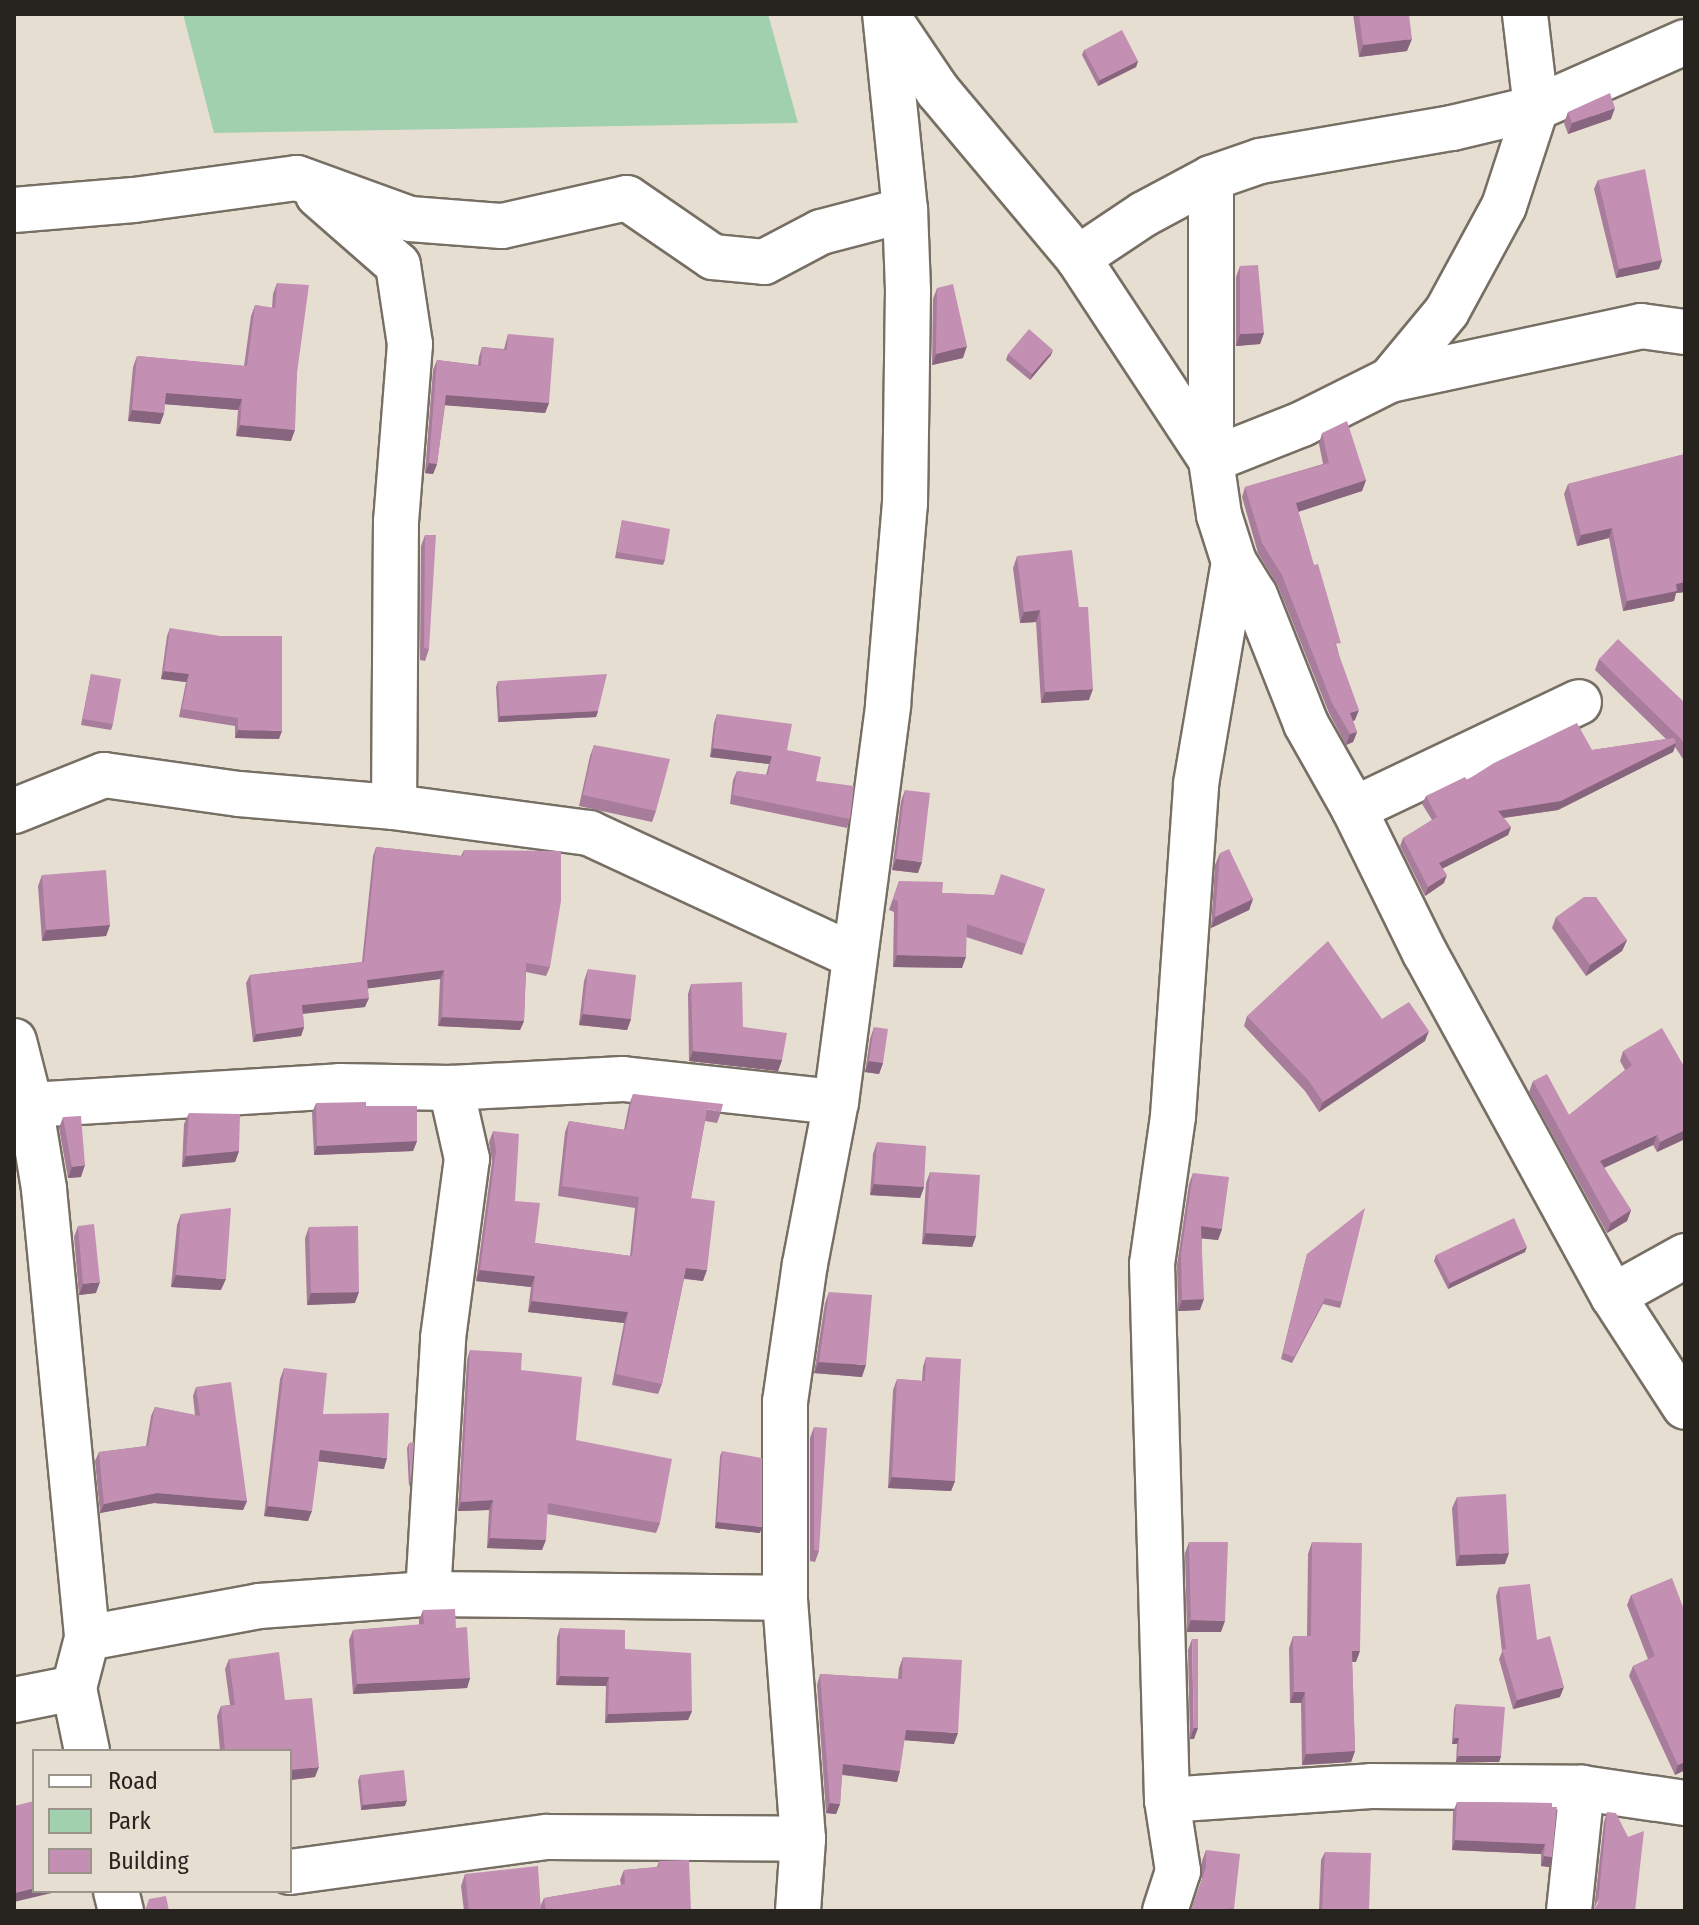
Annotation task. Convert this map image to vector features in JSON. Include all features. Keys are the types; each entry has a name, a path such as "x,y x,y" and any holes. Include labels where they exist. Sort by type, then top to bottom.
{"street":[{"path":"798,1911 803,1839 785,1598 785,1402 805,1264 836,1102 888,705 905,504 908,290 905,210 885,14"},
{"path":"885,14 938,91 1078,258 1211,460"},
{"path":"1390,380 1447,311 1504,206 1536,108 1525,14"},
{"path":"1078,258 1144,214 1211,178 1260,161 1452,128 1536,108 1685,42"},
{"path":"14,210 134,200 297,178 410,219 502,226 627,198 713,257 764,262 821,232 905,210"},
{"path":"297,178 398,265 410,344 396,521 394,807"},
{"path":"1211,178 1211,460 1219,515 1234,562 1255,595 1306,724 1354,809 1425,953 1613,1296 1681,1394"},
{"path":"1211,460 1302,424 1390,380 1641,326 1685,332"},
{"path":"1165,1911 1178,1871 1167,1800 1152,1264 1173,1116 1196,784 1234,562"},
{"path":"1354,809 1470,757 1579,702"},
{"path":"14,811 104,775 239,794 394,807 589,833 854,956"},
{"path":"14,1041 22,1105 44,1189 87,1638 74,1688 87,1749"},
{"path":"22,1105 339,1086 451,1088 623,1079 836,1102"},
{"path":"428,1594 443,1338 467,1159 451,1088"},
{"path":"1613,1296 1685,1256"},
{"path":"87,1638 259,1606 428,1594 785,1598"},
{"path":"14,1700 74,1688"},
{"path":"1167,1800 1371,1786 1582,1788 1685,1803"},
{"path":"1569,1911 1582,1788"},
{"path":"292,1872 547,1837 803,1839"}],"green space":[{"path":"183,14 768,14 798,123 214,133"}],"building":[{"path":"1359,14 1409,14 1412,39 1363,45"},
{"path":"1122,30 1138,61 1100,80 1084,50"},
{"path":"1610,93 1615,108 1572,123 1568,112"},
{"path":"1645,169 1662,260 1619,269 1598,180"},
{"path":"1258,265 1264,333 1240,334 1240,266"},
{"path":"277,283 309,285 297,373 295,430 240,425 242,399 166,393 164,413 132,410 137,356 247,366 255,305 275,308"},
{"path":"953,284 967,346 936,354 937,288"},
{"path":"1029,329 1053,350 1032,374 1008,354"},
{"path":"508,334 554,338 549,403 446,395 437,464 429,463 437,360 481,366 482,347 507,350"},
{"path":"1347,421 1366,480 1296,503 1341,643 1335,644 1359,710 1350,713 1357,732 1350,734 1332,703 1282,575 1262,543 1245,487 1329,463 1322,433"},
{"path":"1685,454 1685,582 1676,584 1677,591 1627,601 1612,528 1581,535 1568,484"},
{"path":"622,520 670,529 665,560 617,552"},
{"path":"425,535 436,535 429,649 424,648"},
{"path":"1072,550 1079,607 1088,607 1093,689 1045,692 1040,610 1024,612 1017,556"},
{"path":"170,628 220,636 282,636 282,731 238,730 238,718 182,709 189,674 164,671"},
{"path":"1618,639 1685,703 1685,746 1599,659"},
{"path":"91,674 121,679 113,724 83,719"},
{"path":"607,674 598,711 500,716 498,681"},
{"path":"717,714 792,724 787,750 821,757 816,781 854,786 850,819 733,795 737,771 768,775 772,756 713,748"},
{"path":"1577,723 1592,750 1674,738 1676,743 1561,801 1498,811 1511,827 1439,863 1447,875 1428,887 1403,838 1437,817 1426,796 1465,777 1467,780 1494,763"},
{"path":"594,745 670,759 656,811 583,795"},
{"path":"905,790 930,793 922,862 896,859"},
{"path":"376,847 463,856 464,850 561,851 561,901 550,967 526,963 524,1021 442,1017 444,970 367,980 369,998 302,1005 304,1027 256,1034 250,975 364,962"},
{"path":"1229,849 1253,899 1215,917 1220,853"},
{"path":"106,870 110,925 46,930 42,875"},
{"path":"1001,874 1045,889 1026,944 967,924 966,957 897,955 898,901 893,899 899,881 943,882 942,893 994,895"},
{"path":"1584,897 1596,897 1627,940 1590,965 1556,917"},
{"path":"1328,941 1382,1019 1409,1002 1429,1031 1323,1102 1309,1081 1247,1016"},
{"path":"588,969 636,975 631,1019 583,1014"},
{"path":"742,982 743,1027 787,1033 782,1060 693,1051 691,984"},
{"path":"874,1027 888,1029 883,1063 869,1061"},
{"path":"1662,1028 1685,1068 1685,1130 1660,1142 1657,1135 1600,1161 1631,1210 1611,1223 1533,1081 1547,1074 1569,1115 1632,1065 1623,1051"},
{"path":"633,1094 723,1104 721,1112 707,1109 691,1198 715,1201 707,1270 686,1268 662,1384 616,1374 628,1312 532,1301 535,1276 480,1270 496,1151 493,1131 519,1134 515,1201 540,1203 535,1243 632,1256 639,1197 562,1186 569,1121 626,1130"},
{"path":"366,1102 366,1106 417,1106 417,1141 317,1146 316,1103"},
{"path":"189,1113 240,1114 239,1151 186,1156"},
{"path":"81,1116 85,1165 72,1167 63,1117"},
{"path":"877,1142 926,1146 924,1187 874,1184"},
{"path":"930,1172 980,1175 976,1236 926,1233"},
{"path":"1193,1173 1229,1177 1222,1229 1201,1226 1204,1299 1182,1300 1181,1254"},
{"path":"231,1208 226,1279 176,1275 181,1214"},
{"path":"1365,1208 1342,1302 1325,1298 1294,1357 1283,1353 1307,1254"},
{"path":"1514,1218 1527,1247 1450,1283 1436,1255"},
{"path":"94,1224 100,1282 83,1284 78,1226"},
{"path":"358,1226 359,1292 311,1293 309,1227"},
{"path":"829,1292 872,1295 866,1365 819,1362"},
{"path":"470,1350 522,1353 521,1370 582,1377 576,1440 672,1459 660,1523 548,1503 546,1540 490,1538 493,1500 461,1502"},
{"path":"926,1357 961,1359 955,1481 892,1477 897,1379 925,1381"},
{"path":"284,1368 327,1373 323,1414 389,1413 387,1458 320,1450 312,1511 268,1506"},
{"path":"231,1382 247,1501 157,1493 104,1504 99,1452 148,1446 155,1407 200,1416 196,1387"},
{"path":"814,1427 827,1428 819,1551 814,1550"},
{"path":"414,1442 411,1481 409,1443"},
{"path":"722,1451 762,1458 762,1527 717,1522"},
{"path":"1506,1494 1509,1553 1460,1555 1457,1497"},
{"path":"1189,1542 1228,1542 1225,1621 1191,1620"},
{"path":"1312,1542 1362,1543 1360,1651 1352,1651 1355,1751 1306,1754 1305,1692 1294,1692 1293,1636 1311,1636"},
{"path":"1672,1578 1685,1612 1685,1762 1678,1765 1633,1666 1655,1656 1631,1595"},
{"path":"1530,1584 1537,1640 1550,1636 1564,1687 1517,1700 1502,1649 1506,1649 1499,1587"},
{"path":"455,1609 456,1628 467,1627 470,1678 357,1684 353,1630 424,1624 423,1610"},
{"path":"560,1628 625,1630 625,1649 691,1653 692,1711 608,1714 609,1677 560,1676"},
{"path":"1192,1639 1198,1639 1198,1728 1194,1728"},
{"path":"279,1652 285,1700 312,1698 319,1767 292,1770 292,1749 225,1749 221,1706 235,1705 229,1659"},
{"path":"903,1657 962,1660 958,1733 906,1730 900,1771 843,1764 840,1804 830,1803 820,1674 902,1679"},
{"path":"1456,1704 1505,1707 1501,1756 1458,1756 1459,1738 1454,1738"},
{"path":"404,1770 407,1800 363,1805 360,1775"},
{"path":"32,1802 32,1888 14,1893 14,1806"},
{"path":"1457,1802 1552,1803 1552,1807 1557,1807 1552,1857 1544,1856 1545,1844 1455,1840"},
{"path":"1607,1812 1616,1813 1628,1837 1644,1831 1635,1911 1593,1911 1598,1903"},
{"path":"1206,1850 1240,1854 1234,1909 1190,1911 1206,1867"},
{"path":"1325,1852 1371,1853 1369,1911 1322,1911"},
{"path":"689,1860 691,1911 546,1911 544,1898 625,1884 624,1870 659,1867 659,1861"},
{"path":"538,1866 541,1911 469,1911 465,1874"},
{"path":"166,1896 169,1911 145,1911 149,1899"}]}
